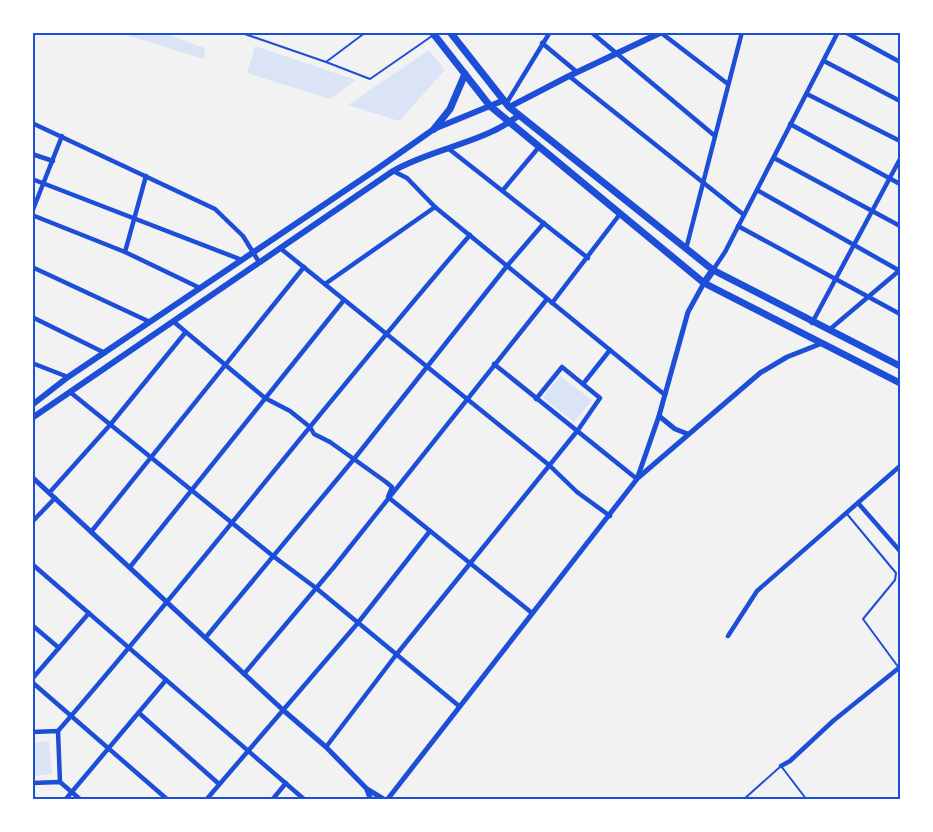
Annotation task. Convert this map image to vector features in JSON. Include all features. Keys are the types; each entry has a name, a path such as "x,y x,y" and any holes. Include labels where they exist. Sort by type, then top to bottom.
{"main road":[{"path":"450,32 506,104 518,116 713,270 828,331 900,366"},
{"path":"433,33 490,106 704,282 820,344 900,383"},
{"path":"32,406 68,377 106,354 434,129 490,106 506,104 617,55 661,33"},
{"path":"434,129 454,103 465,74"},
{"path":"32,418 393,171 417,159 495,131 518,116"},
{"path":"704,282 713,270"}],"street":[{"path":"506,104 550,32"},
{"path":"591,32 715,136"},
{"path":"686,249 742,32"},
{"path":"713,270 774,158 838,32"},
{"path":"845,32 900,62"},
{"path":"661,33 728,84"},
{"path":"542,43 577,72"},
{"path":"824,61 900,101"},
{"path":"568,76 744,215"},
{"path":"807,94 900,142"},
{"path":"32,123 215,209 243,236 259,262"},
{"path":"790,124 900,184"},
{"path":"62,136 32,214 124,252 200,288"},
{"path":"503,190 538,147"},
{"path":"449,148 588,258"},
{"path":"32,154 53,161"},
{"path":"774,158 900,226"},
{"path":"812,322 900,159"},
{"path":"393,171 407,178 436,207 470,236 665,395"},
{"path":"124,252 146,176"},
{"path":"32,180 135,217 242,260"},
{"path":"757,190 900,270 828,331"},
{"path":"325,284 436,207"},
{"path":"552,302 588,258 620,214"},
{"path":"206,637 354,459 507,266 544,224"},
{"path":"738,226 900,314"},
{"path":"32,732 58,731 72,716 233,524 385,333 470,236"},
{"path":"280,248 549,465 577,492 610,516"},
{"path":"91,532 304,267"},
{"path":"32,268 152,322"},
{"path":"637,479 659,416 688,312 704,282"},
{"path":"244,674 316,588 547,298"},
{"path":"130,567 344,300"},
{"path":"32,317 106,354"},
{"path":"174,322 265,398 290,411 310,427 314,434 330,442 392,487 388,497"},
{"path":"50,492 186,333"},
{"path":"32,477 169,602 283,710 326,747 367,789 386,800 610,516 637,479 760,373 787,357 820,344"},
{"path":"583,384 610,350"},
{"path":"32,363 68,377"},
{"path":"494,364 637,479"},
{"path":"326,747 396,655 471,565 578,430 600,398 562,367 536,399"},
{"path":"70,392 273,556 316,588 357,624 459,706"},
{"path":"659,416 675,429 688,434"},
{"path":"728,636 757,591 900,466"},
{"path":"388,497 532,613"},
{"path":"32,522 55,498"},
{"path":"858,503 900,550"},
{"path":"206,800 357,624 430,531"},
{"path":"32,564 305,800"},
{"path":"89,614 32,680 168,800"},
{"path":"32,625 59,648"},
{"path":"781,766 790,761 833,721 900,667"},
{"path":"65,800 166,680"},
{"path":"139,713 219,784"},
{"path":"58,731 60,782"},
{"path":"32,783 60,782 81,800"},
{"path":"272,800 286,783"},
{"path":"367,789 371,800"}],"lane":[{"path":"239,32 370,79 433,33"},
{"path":"326,62 366,32"},
{"path":"846,513 896,573 894,580 863,619 864,623 900,667"},
{"path":"742,800 781,766 807,800"}],"shaded area":[{"path":"120,33 162,33 205,48 204,59"},
{"path":"255,46 356,80 330,99 247,73"},
{"path":"429,50 445,70 399,121 348,105"},
{"path":"560,376 592,400 574,422 543,398"},
{"path":"49,741 52,774 33,776 33,743"}]}
